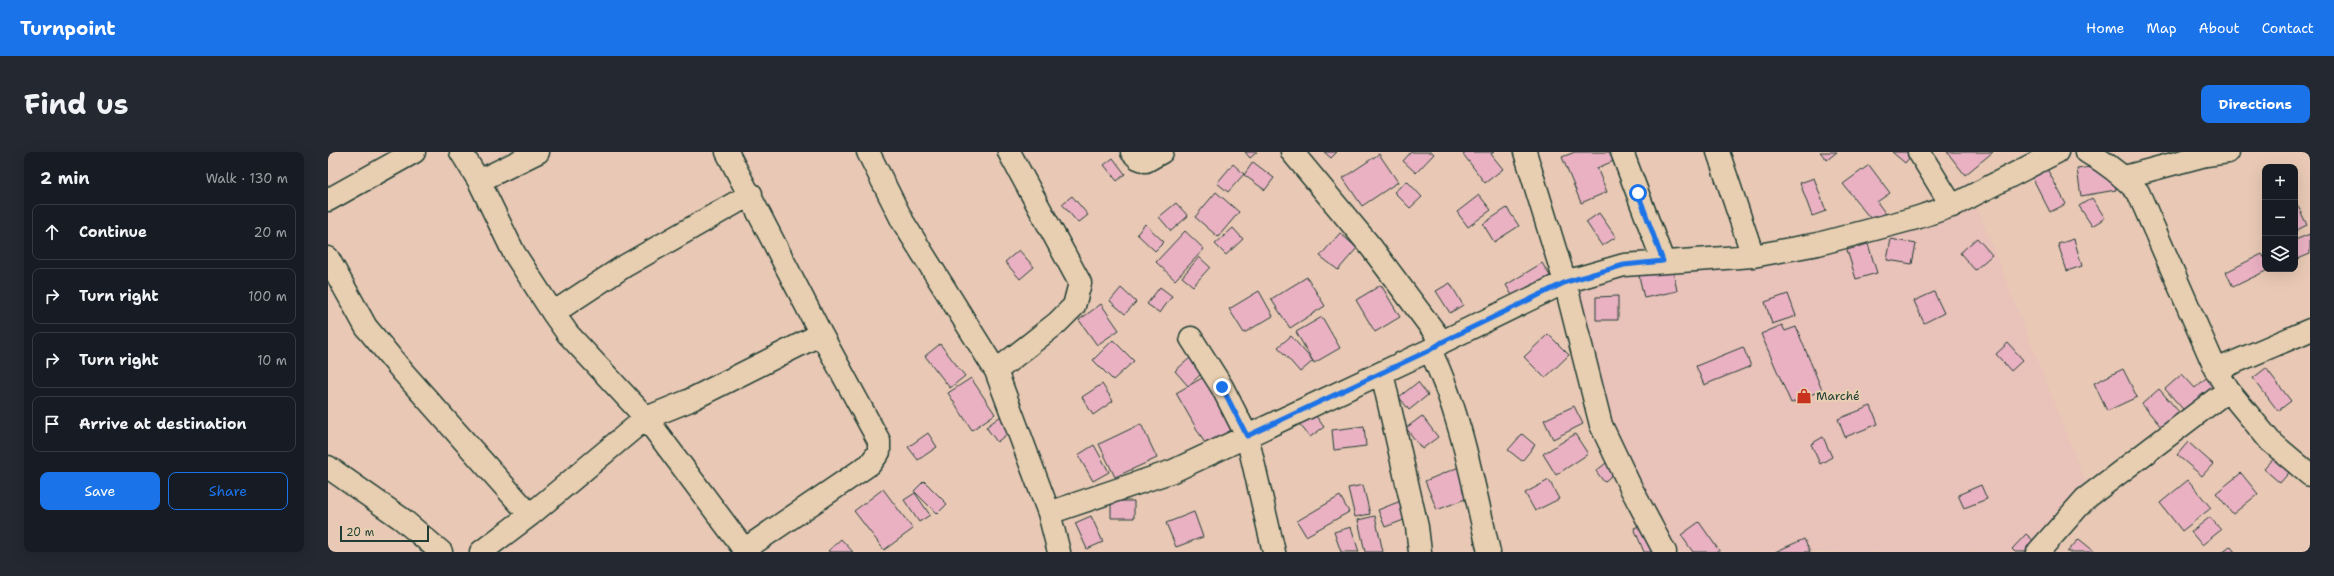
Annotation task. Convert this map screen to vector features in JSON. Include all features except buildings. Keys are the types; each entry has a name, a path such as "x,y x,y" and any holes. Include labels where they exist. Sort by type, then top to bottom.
{"street":[{"path":"461,152 479,181 514,252 553,313 568,334 646,418 745,551 870,464 879,452 879,441 821,334 727,152"},
{"path":"479,181 538,152"},
{"path":"868,152 903,222 996,371 1049,513 1052,549"},
{"path":"996,371 1057,323 1074,306 1080,283 1009,152"},
{"path":"1132,152 1138,158 1146,161 1162,152"},
{"path":"1292,152 1371,247 1436,346 1489,552"},
{"path":"1525,152 1566,282 1601,425 1631,488 1665,552"},
{"path":"1622,152 1663,261"},
{"path":"1718,152 1753,256"},
{"path":"1919,152 1952,206"},
{"path":"1049,513 1173,471 1382,373 1566,282 1624,265 1663,261 1753,256 1818,244 1952,206 2057,152"},
{"path":"2087,152 2106,162 2124,177 2138,192 2216,370 2228,390 2270,441 2310,475"},
{"path":"2124,177 2206,155 2228,152"},
{"path":"328,200 409,153"},
{"path":"553,313 623,267 750,194"},
{"path":"328,258 366,327 403,372 530,515"},
{"path":"2216,370 2310,330"},
{"path":"481,552 530,515 646,418 688,401 821,334"},
{"path":"1191,338 1222,387 1247,436 1274,552"},
{"path":"1382,373 1417,527 1420,552"},
{"path":"2038,552 2085,499 2228,390"},
{"path":"329,468 402,519 441,552"}],"shaded area":[{"path":"1978,209 2091,496 2046,552 1667,552 1605,432 1574,289 1635,269 1815,251"}],"place":[{"name":"Marché","path":"1804,396"}],"route":[{"path":"1222,387 1247,436 1430,350 1442,342 1566,282 1624,265 1663,261 1638,193"}]}
